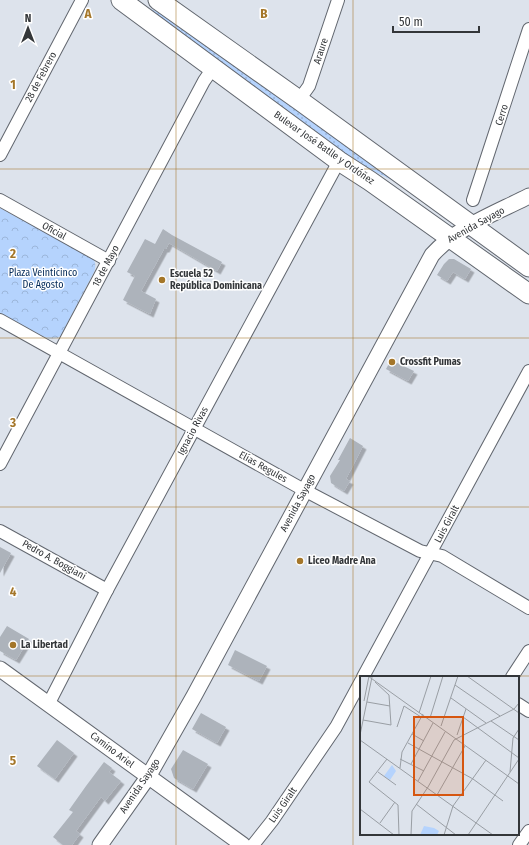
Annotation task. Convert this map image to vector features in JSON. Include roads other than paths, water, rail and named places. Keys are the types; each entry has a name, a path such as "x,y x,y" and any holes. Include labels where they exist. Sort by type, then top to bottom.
{"main road":[{"name":"Bulevar José Batlle y Ordóñez","path":"121,0 339,161 370,181 529,294"},
{"path":"158,0 176,6 299,100 529,267"}],"street":[{"name":"Araure","path":"299,100 309,86 338,0"},
{"name":"28 de Febrero","path":"0,155 80,1"},
{"name":"Cerro","path":"473,200 529,29"},
{"name":"18 de Mayo","path":"0,464 204,81 213,68"},
{"name":"Ignacio Rivas","path":"49,703 107,590 339,161"},
{"name":"Avenida Sayago","path":"100,845 148,777 194,696 432,255 450,237 529,196"},
{"name":"Oficial","path":"0,200 109,261"},
{"name":"Elías Regules","path":"0,320 304,490 420,551 442,556 529,608"},
{"name":"Luis Giralt","path":"364,676 529,371"},
{"name":"Pedro A. Boggiani","path":"0,531 107,590"},
{"path":"513,676 529,651"},
{"name":"Camino Ariel","path":"0,669 49,703 148,777 243,845"},
{"name":"Luis Giralt","path":"253,845 272,821 336,727 360,683"},
{"path":"519,705 529,711"},
{"path":"519,845 529,831"}],"place":[{"name":"Escuela 52 República Dominicana","path":"162,280"},
{"name":"Crossfit Pumas","path":"392,362"},
{"name":"Liceo Madre Ana","path":"300,561"},
{"name":"La Libertad","path":"13,645"}],"park label":[{"name":"Plaza Veinticinco De Agosto","path":"43,278"}]}
